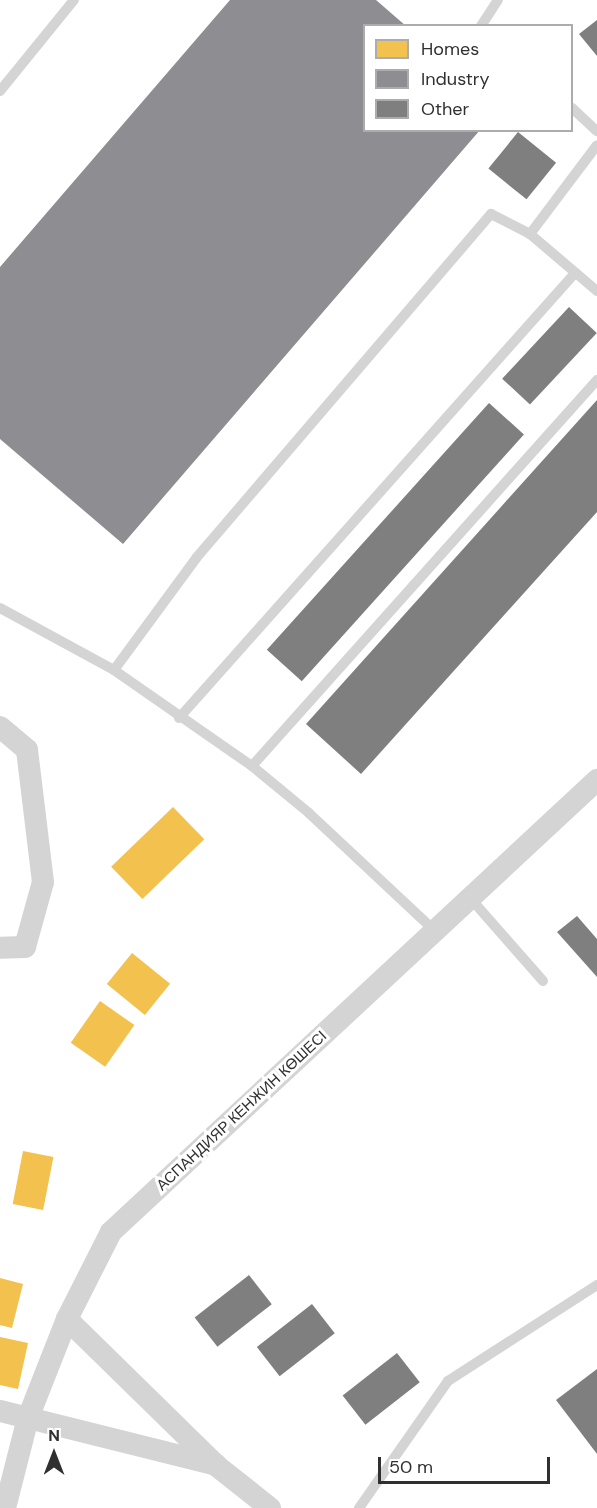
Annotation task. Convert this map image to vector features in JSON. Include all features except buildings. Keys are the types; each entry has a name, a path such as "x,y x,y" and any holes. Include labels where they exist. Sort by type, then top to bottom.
{"street":[{"path":"0,728 27,750 43,882 25,947 0,948"},
{"name":"АСПАНДИЯР КЕНЖИН КӨШЕСІ","path":"5,1508 28,1418 67,1319 111,1232 597,780"},
{"path":"67,1319 217,1466 264,1506"},
{"path":"0,1411 217,1466"}],"lane":[{"path":"0,91 74,0"},
{"path":"482,24 498,0"},
{"path":"573,109 597,130"},
{"path":"530,234 597,145"},
{"path":"114,670 197,557 490,214 530,234 597,291"},
{"path":"179,718 575,273"},
{"path":"252,766 597,380"},
{"path":"0,608 114,670 179,718 252,766 309,813 436,932"},
{"path":"471,899 543,981"},
{"path":"359,1508 448,1382 597,1286"}]}
